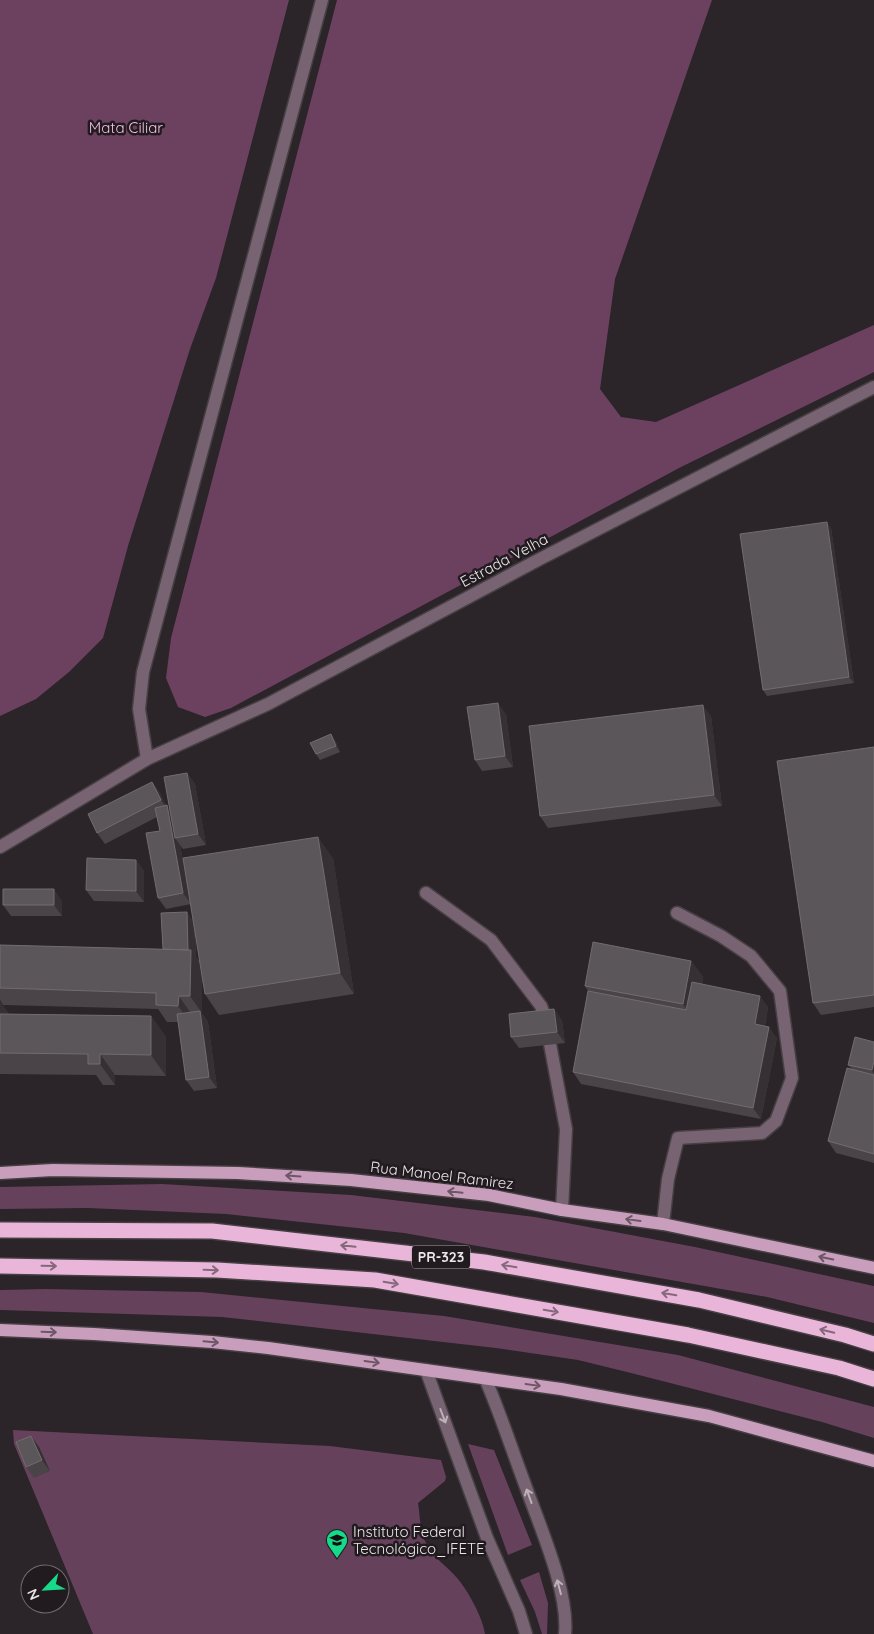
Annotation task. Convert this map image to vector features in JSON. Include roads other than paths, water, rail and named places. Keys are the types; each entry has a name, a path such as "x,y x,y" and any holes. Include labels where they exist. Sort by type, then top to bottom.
{"highway":[{"name":"PR-323","path":"0,1230 212,1231 484,1262 699,1300 845,1335 874,1344"},
{"name":"PR-323","path":"0,1266 217,1270 375,1280 688,1335 839,1368 874,1379"}],"main road":[{"name":"Rua Manoel Ramirez","path":"0,1173 53,1170 238,1173 351,1180 489,1196 562,1210 663,1224 874,1268"},
{"path":"0,1330 212,1342 268,1348 561,1389 709,1416 874,1462"}],"street":[{"path":"147,759 139,709 143,672 322,0"},
{"name":"Estrada Velha","path":"0,847 147,759 268,704 538,560 874,387"},
{"path":"426,893 491,940 541,1006 547,1023"},
{"path":"663,1224 668,1179 678,1138 762,1133 776,1121 792,1078 780,991 751,956 721,936 677,913"},
{"path":"550,1044 566,1130 562,1210"},
{"path":"426,1370 487,1538 520,1612 526,1634"},
{"path":"484,1378 495,1402 546,1542 566,1614 564,1634"}],"place":[{"name":"Instituto Federal Tecnológico_IFETE","path":"337,1559"}],"park label":[{"name":"Mata Ciliar","path":"126,127"}]}
